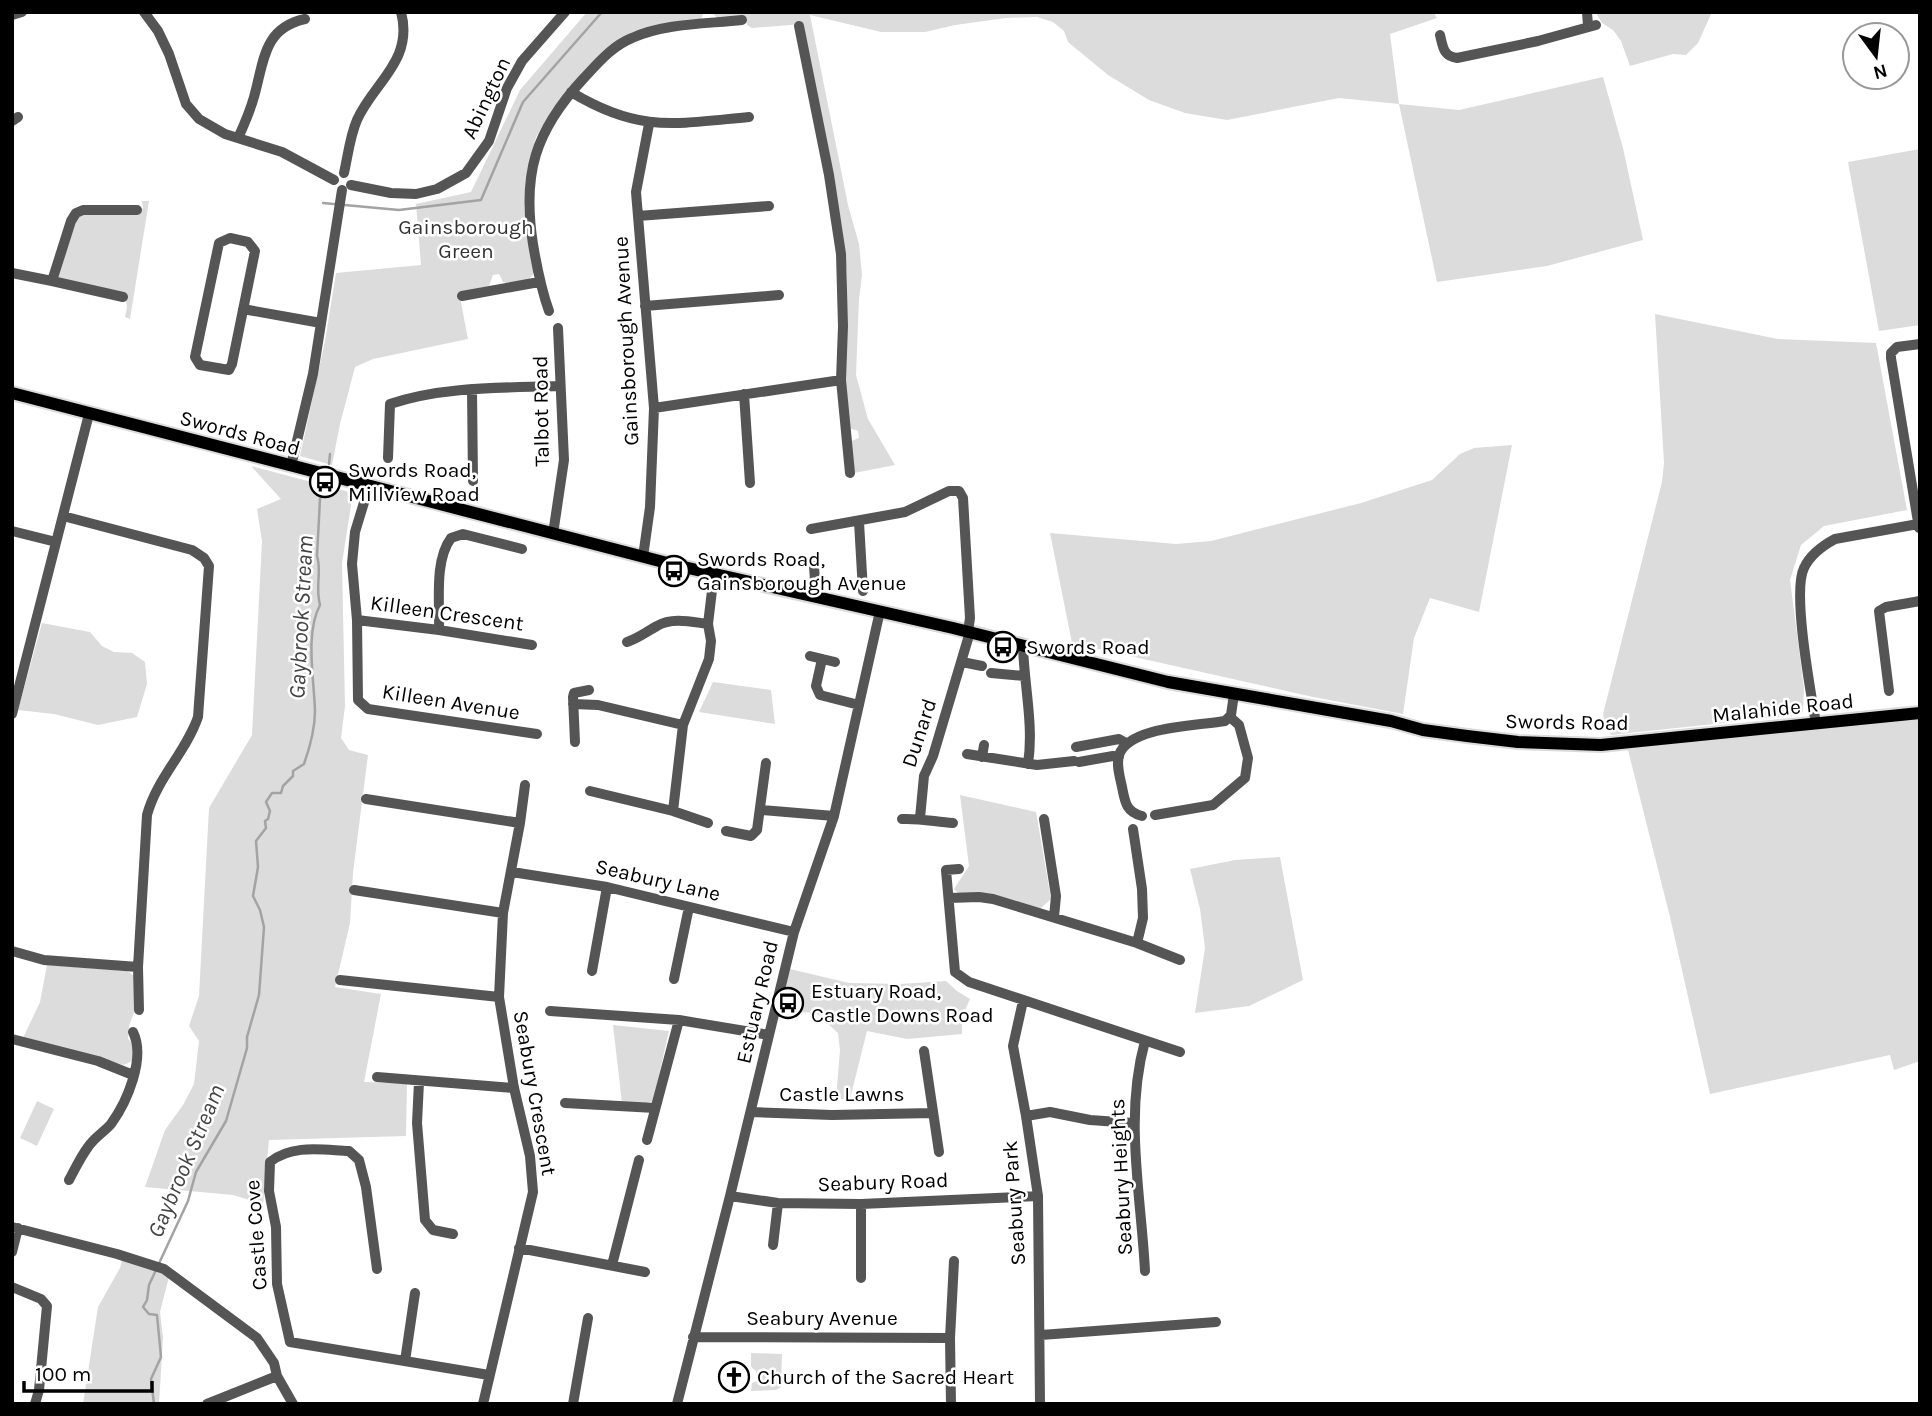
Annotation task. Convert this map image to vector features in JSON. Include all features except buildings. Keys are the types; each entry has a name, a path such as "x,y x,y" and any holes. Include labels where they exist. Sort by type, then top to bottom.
{"main road":[{"name":"Swords Road","path":"12,393 643,557 969,632 1156,679 1467,736 1562,744 1601,745 1650,741"},
{"name":"Malahide Road","path":"1650,741 1920,713"}],"street":[{"path":"12,15 22,12"},
{"path":"144,12 158,31 169,54 183,98 191,111 207,125 282,152 334,180"},
{"path":"344,173 358,119 396,61 402,34 401,12"},
{"name":"Abington","path":"344,192 416,194 437,189 466,173 489,141 507,88 522,61 565,12"},
{"path":"1440,36 1445,53 1457,58 1538,41 1592,25 1587,12"},
{"path":"238,138 254,96 265,52 283,28 292,22 305,19"},
{"path":"549,311 539,282 528,213 530,180 536,150 551,118 571,92 617,45 651,31 743,20"},
{"path":"799,26 841,254 841,380 850,473"},
{"path":"571,92 608,112 649,124 667,125 748,117"},
{"name":"Gainsborough Avenue","path":"643,557 650,507 654,408 638,216 638,173 649,124"},
{"path":"344,173 336,175 334,180 335,186 344,192"},
{"path":"291,466 313,374 338,213 350,178 344,173"},
{"path":"638,216 769,206"},
{"path":"52,281 76,213 83,210 138,210"},
{"path":"224,239 248,242 255,251 243,309 229,370 200,365 195,357 219,243 224,239"},
{"path":"12,272 123,297"},
{"path":"462,296 539,282"},
{"path":"645,306 779,295"},
{"path":"243,309 321,323"},
{"name":"Talbot Road","path":"553,534 564,460 558,328"},
{"path":"1816,724 1799,594 1803,569 1817,551 1835,539 1919,526 1891,353 1897,347 1920,344"},
{"path":"654,408 841,380"},
{"path":"388,458 390,404 405,398 472,389 560,386"},
{"path":"472,389 473,481"},
{"path":"744,394 750,484"},
{"path":"12,714 89,414"},
{"name":"Killeen Avenue","path":"369,486 353,547 352,564 358,700 368,709 537,734"},
{"name":"Dunard","path":"859,522 905,512 949,491 959,491 963,498 969,632 931,763 924,776 920,818"},
{"path":"63,516 192,550 204,558 209,566 198,717 193,732 152,799 147,815 138,967 139,1010"},
{"path":"811,529 859,522 863,592"},
{"path":"12,531 56,542"},
{"path":"439,629 441,574 444,554 451,538 463,534 522,549"},
{"path":"814,566 816,596"},
{"path":"673,811 684,725 709,659 711,641 708,624 714,574"},
{"path":"1889,691 1880,611 1886,607 1920,601"},
{"name":"Estuary Road","path":"677,1404 794,932 834,816 880,611"},
{"name":"Killeen Crescent","path":"356,620 439,629 532,645"},
{"path":"627,642 640,638 659,624 671,621 708,624"},
{"path":"1023,646 1031,741 1028,764"},
{"path":"810,656 835,662"},
{"path":"822,659 816,686 820,695 859,705"},
{"path":"962,662 1024,676"},
{"path":"575,742 575,693 589,690"},
{"path":"1142,816 1134,814 1126,806 1118,769 1119,757 1126,743 1137,736 1225,722 1230,717 1234,694"},
{"path":"573,704 598,705 684,725"},
{"path":"1155,815 1213,805 1245,778 1248,758 1240,725 1230,717"},
{"path":"1076,747 1119,739 1126,743"},
{"path":"982,757 984,745"},
{"path":"967,754 1028,764 1119,757"},
{"path":"726,831 751,836 757,830 766,763"},
{"name":"Seabury Crescent","path":"483,1404 533,1192 530,1156 514,1088 499,997 503,913 525,785"},
{"path":"590,791 673,811 708,823"},
{"path":"366,799 520,823"},
{"path":"761,810 834,816"},
{"path":"902,819 953,822"},
{"path":"1044,819 1056,897 1054,917"},
{"path":"1133,829 1142,889 1143,918 1137,943"},
{"path":"959,869 946,870 955,972 969,982 1180,1052"},
{"name":"Seabury Lane","path":"512,872 607,887 794,932"},
{"path":"592,971 607,887"},
{"path":"354,890 503,913"},
{"path":"949,898 993,899 1137,943 1180,960"},
{"path":"674,979 689,907"},
{"path":"12,951 44,960 138,967"},
{"path":"340,980 499,997"},
{"name":"Seabury Park","path":"1023,1001 1013,1046 1038,1196 1040,1404"},
{"path":"550,1011 679,1020 769,1035"},
{"path":"647,1140 679,1020"},
{"path":"69,1180 90,1144 110,1124 120,1109 139,1052 133,1032"},
{"path":"12,1039 98,1061 133,1075"},
{"name":"Seabury Heights","path":"1145,1041 1138,1069 1133,1124 1145,1271"},
{"name":"Castle Lawns","path":"924,1051 939,1152"},
{"path":"377,1077 514,1088"},
{"path":"419,1082 417,1123 425,1220 433,1230 453,1234"},
{"path":"565,1103 655,1108"},
{"name":"Castle Lawns","path":"751,1112 832,1115 933,1113"},
{"path":"1026,1116 1050,1112 1090,1120 1133,1124"},
{"name":"Castle Cove","path":"377,1269 372,1224 359,1160 349,1151 310,1149 286,1152 270,1162 269,1191 276,1227 276,1284 290,1342 405,1361"},
{"path":"612,1265 639,1160"},
{"name":"Seabury Road","path":"730,1196 778,1203 861,1204 1038,1196"},
{"path":"773,1245 778,1203"},
{"path":"861,1204 861,1278"},
{"path":"12,1252 15,1228 117,1254 163,1269 257,1338 274,1363 293,1404"},
{"path":"519,1248 645,1272"},
{"path":"951,1404 950,1338 954,1261"},
{"path":"12,1287 30,1293 47,1306 39,1390 35,1404"},
{"path":"415,1293 405,1361 489,1375"},
{"path":"573,1404 588,1318"},
{"path":"1041,1335 1216,1322"},
{"name":"Seabury Avenue","path":"693,1337 950,1338"},
{"path":"207,1404 278,1376"}],"green space":[{"name":"Gainsborough Green","path":"587,12 704,12 701,19 656,25 627,35 562,97 551,111 536,137 527,175 524,210 535,270 530,278 512,284 503,282 499,274 493,275 489,286 459,292 468,339 373,359 355,367 332,465 300,456 325,341 336,273 421,265 416,204 471,192 520,90"},
{"path":"712,12 1433,12 1437,18 1390,34 1399,104 1339,98 1227,120 1185,113 1149,100 1108,75 1068,42 1064,31 1053,22 1037,17 1006,18 925,32 881,32 810,15 848,205 859,244 862,275 856,375 868,419 895,465 854,473 849,442 859,438 858,431 849,428 845,389 847,275 842,228 802,24 752,28 747,25 745,17 717,18"},
{"path":"1595,12 1712,12 1698,43 1686,55 1673,54 1630,66 1621,41 1613,30 1602,23"},
{"path":"1603,77 1623,148 1643,240 1547,266 1437,282 1399,104 1459,110"},
{"path":"1920,149 1920,325 1879,331 1848,162"},
{"path":"142,201 149,201 130,319 125,317 125,296 58,279 76,220 81,215 141,213"},
{"path":"1655,314 1778,339 1876,343 1907,510 1824,526 1801,545 1790,580 1804,688 1803,712 1800,715 1611,735 1605,726 1603,714 1662,482 1664,463"},
{"path":"1512,445 1479,612 1430,598 1414,638 1403,714 1313,697 1072,643 1050,533 1176,544 1211,541 1361,503 1432,480 1460,454 1474,448"},
{"path":"251,466 353,493 342,563 345,706 341,738 349,750 368,755 353,873 350,923 335,987 381,994 364,1082 407,1083 406,1136 269,1140 263,1204 233,1195 145,1187 165,1130 194,1084 199,1041 189,1026 199,996 209,808 252,735 262,541 257,509 281,499"},
{"path":"42,623 90,632 102,646 114,652 132,653 145,662 147,684 137,717 98,725 54,714 18,710"},
{"path":"713,682 771,690 775,724 699,712"},
{"path":"1920,719 1920,1061 1894,1070 1890,1055 1710,1094 1670,917 1628,750"},
{"path":"960,795 1036,812 1051,899 1040,909 989,893 958,893 954,889 969,866"},
{"path":"1280,857 1303,980 1249,1006 1195,1013 1205,948 1200,909 1190,869 1235,860"},
{"path":"47,965 127,971 136,977 136,1007 129,1026 128,1039 133,1044 132,1061 124,1065 23,1038 40,1002"},
{"path":"790,969 849,983 946,981 970,999 962,1017 962,1034 907,1039 867,1031 850,1099 836,1099 840,1050 838,1033 816,1013 780,1011"},
{"path":"613,1025 669,1031 653,1101 622,1103"},
{"path":"37,1101 54,1109 37,1146 20,1138"},
{"path":"123,1256 170,1273 160,1312 163,1338 159,1404 83,1404 98,1307 120,1268"},
{"path":"751,1353 782,1354 781,1387 776,1390 751,1391 752,1383 757,1381 756,1371 751,1367"}],"waterway":[{"name":"Gaybrook Stream","path":"481,200 523,102 602,12"},
{"path":"323,203 399,210 481,200"},
{"name":"Gaybrook Stream","path":"329,464 330,454"},
{"name":"Gaybrook Stream","path":"154,1404 151,1379 161,1357 157,1315 149,1314 143,1307 149,1285 188,1201 196,1172 226,1121 259,995 264,927 253,896 258,867 256,841 266,828 265,821 270,811 266,802 272,793 281,793 283,786 293,776 293,771 304,764 313,732 315,711 312,642 315,616 320,605 317,556 323,485"}],"place":[{"name":"Swords Road, Millview Road","path":"325,482"},
{"name":"Swords Road, Gainsborough Avenue","path":"674,571"},
{"name":"Swords Road","path":"1003,647"},
{"name":"Estuary Road, Castle Downs Road","path":"788,1003"},
{"name":"Church of the Sacred Heart","path":"734,1377"}]}
